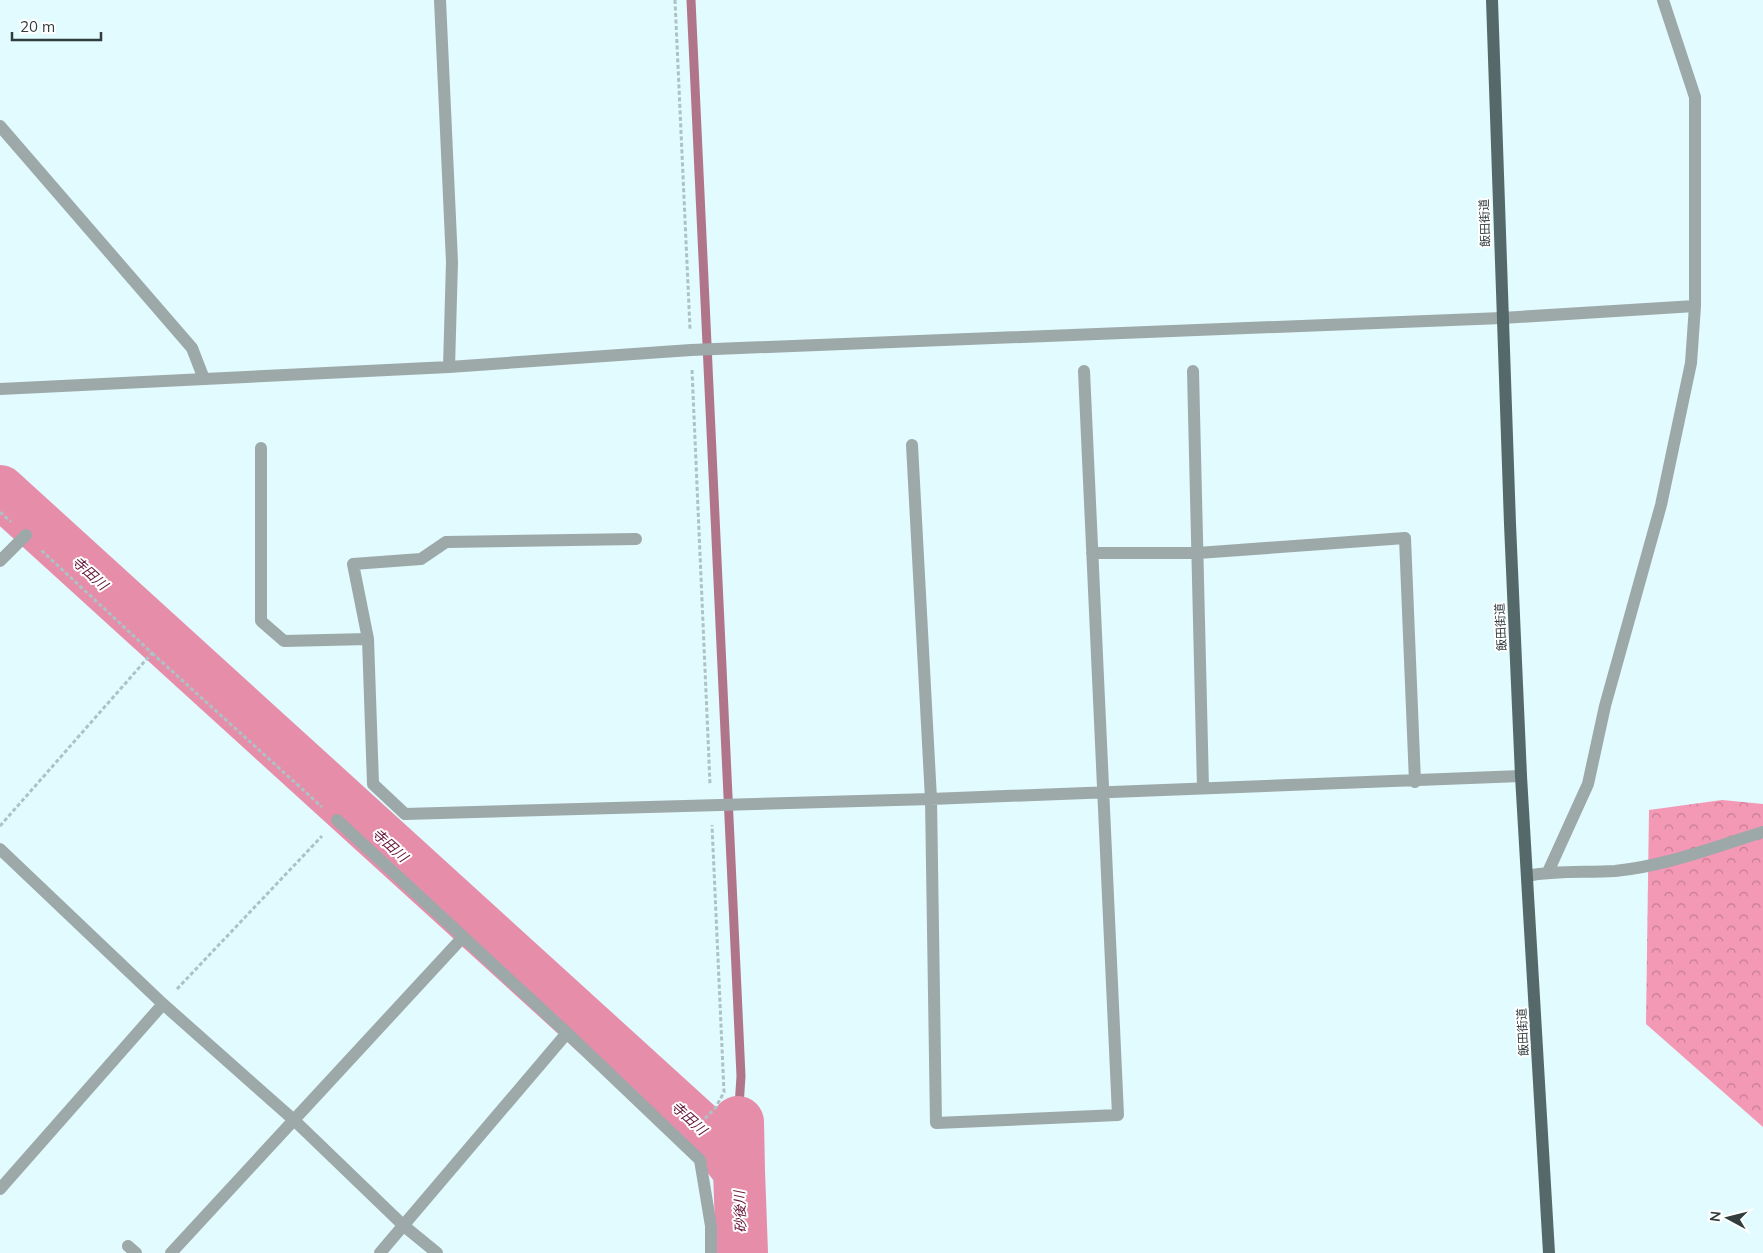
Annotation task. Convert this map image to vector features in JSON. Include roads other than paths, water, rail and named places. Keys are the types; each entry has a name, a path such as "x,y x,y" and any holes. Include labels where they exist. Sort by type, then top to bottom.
{"main road":[{"name":"飯田街道","path":"1492,0 1502,318 1521,776 1549,1253"}],"street":[{"path":"440,0 452,262 449,367"},
{"path":"1548,872 1588,784 1605,706 1661,505 1691,363 1695,306 1695,97 1663,0"},
{"path":"0,126 192,348 204,379"},
{"path":"0,389 449,367 691,350 1502,318 1695,306"},
{"path":"912,445 930,799 936,1123 1118,1114 1084,371"},
{"path":"1193,371 1203,788"},
{"path":"261,448 261,621 284,641 368,639"},
{"path":"0,561 26,535"},
{"path":"1092,553 1198,553 1405,538 1415,782"},
{"path":"636,539 446,542 421,559 353,564 368,639 373,784 405,814 930,799 1415,782 1521,776"},
{"path":"337,820 567,1033 700,1160 711,1226 711,1253"},
{"path":"1528,876 1548,872 1616,871 1671,860 1763,832"},
{"path":"0,849 163,1004 294,1121 404,1226 437,1253"},
{"path":"171,1253 463,937"},
{"path":"0,1189 163,1004"},
{"path":"380,1253 567,1033"}],"waterway":[{"path":"691,0 741,1076 738,1122"},
{"name":"寺田川","path":"0,491 719,1145 739,1171 738,1122"},
{"name":"砂後川","path":"739,1171 742,1253"}]}
